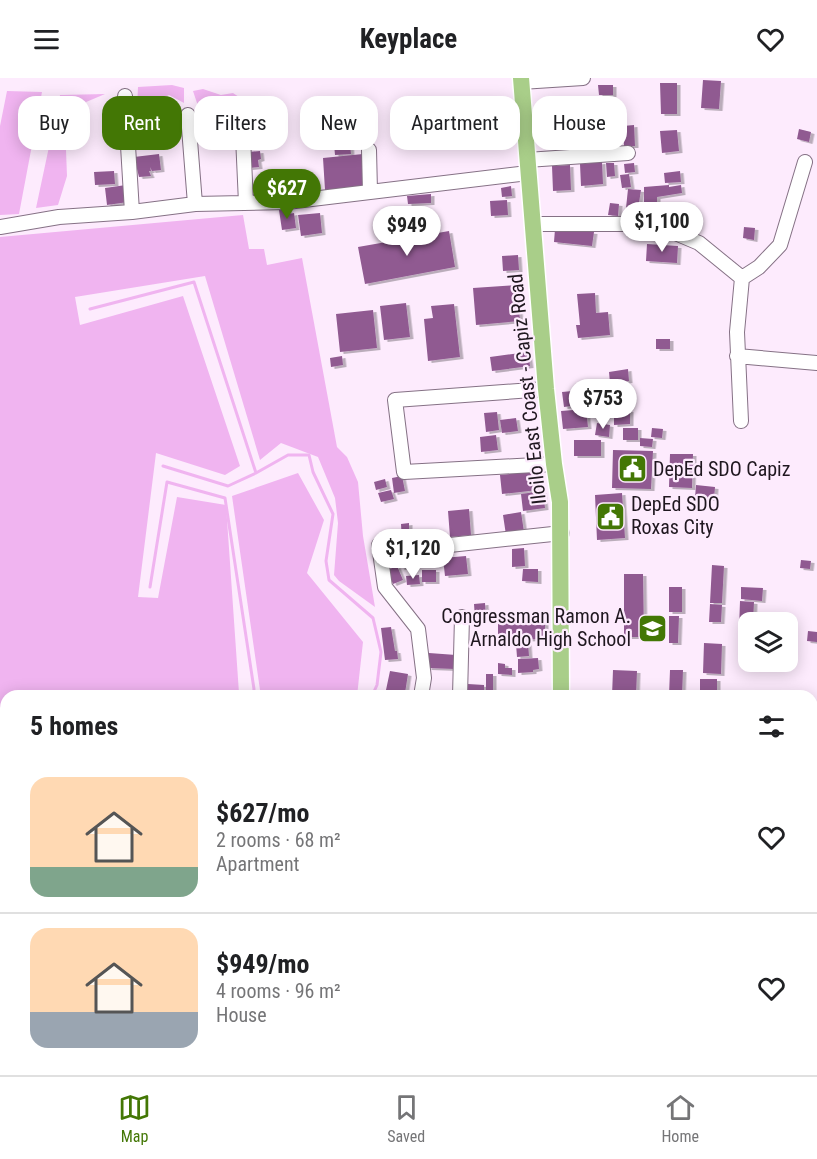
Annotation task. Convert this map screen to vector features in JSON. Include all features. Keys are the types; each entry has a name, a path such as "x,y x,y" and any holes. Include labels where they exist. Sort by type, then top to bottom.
{"main road":[{"name":"Iloilo East Coast - Capiz Road","path":"521,80 546,389 562,532 561,690"}],"street":[{"path":"521,80 583,78"},
{"path":"188,115 195,204"},
{"path":"128,150 132,212"},
{"path":"244,150 246,203"},
{"path":"369,150 369,191"},
{"path":"0,227 60,217 132,212 195,204 287,202 628,153"},
{"path":"742,278 759,267 780,245 805,162"},
{"path":"532,224 654,224 699,243 742,278"},
{"path":"741,421 736,332 742,278"},
{"path":"736,356 817,363"},
{"path":"546,389 395,400 404,471 554,464"},
{"path":"422,548 562,532"},
{"path":"379,545 386,587 418,629 424,678 423,690"},
{"path":"460,690 462,617"}],"shaded area":[{"path":"172,85 184,88 184,103 182,96 138,96 138,87"},
{"path":"203,89 221,95 233,93 238,96 195,96 193,91"},
{"path":"7,91 42,92 41,96 18,96 18,150 31,150 19,214 0,215 0,126"},
{"path":"105,94 90,100 90,96 60,95"},
{"path":"48,150 66,150 67,176 58,205 36,208"},
{"path":"243,215 249,249 264,249 267,265 302,258 337,447 347,457 358,482 363,536 375,607 334,575 338,523 335,498 318,457 281,443 260,460 205,276 75,297 80,325 183,296 240,466 225,475 156,453 138,597 158,598 177,497 226,505 239,690 0,690 0,237"},
{"path":"298,473 324,520 307,573 363,642 358,690 260,690 232,496"}],"building":[{"path":"703,80 721,81 719,109 701,108"},
{"path":"660,83 677,83 677,114 661,114"},
{"path":"598,85 613,85 613,95 599,95"},
{"path":"634,125 635,146 627,146 627,126"},
{"path":"799,129 811,132 809,142 797,139"},
{"path":"677,130 679,151 662,153 660,131"},
{"path":"335,150 351,150 351,154 335,155"},
{"path":"260,151 259,167 249,168 249,152"},
{"path":"159,154 161,170 152,171 150,167 151,176 139,177 134,157"},
{"path":"363,154 365,187 325,190 323,158"},
{"path":"602,162 603,184 581,186 580,164"},
{"path":"606,163 614,163 615,176 607,177"},
{"path":"634,163 635,172 625,173 624,164"},
{"path":"570,165 571,190 553,191 552,166"},
{"path":"114,171 115,184 95,185 94,172"},
{"path":"680,171 681,182 665,183 664,173"},
{"path":"629,174 631,187 622,188 620,175"},
{"path":"126,185 128,202 107,205 105,188"},
{"path":"669,185 669,187 681,185 682,193 657,197 657,204 644,204 644,187"},
{"path":"511,186 512,196 502,197 501,188"},
{"path":"628,189 641,190 638,209 626,208"},
{"path":"431,194 431,203 408,204 407,196"},
{"path":"507,200 508,215 491,216 490,201"},
{"path":"610,203 619,204 618,216 608,215"},
{"path":"288,208 289,214 294,213 296,228 282,230 279,210"},
{"path":"320,213 322,233 301,236 298,215"},
{"path":"744,227 755,228 754,240 743,238"},
{"path":"555,229 594,232 592,246 554,242"},
{"path":"449,231 455,267 365,284 358,247"},
{"path":"647,244 678,246 677,263 646,261"},
{"path":"518,255 519,270 503,271 502,256"},
{"path":"517,285 520,321 476,325 473,288"},
{"path":"595,293 596,313 608,312 610,335 578,338 576,325 580,325 577,294"},
{"path":"406,303 410,337 384,340 380,306"},
{"path":"454,304 460,357 428,361 424,319 433,318 431,306"},
{"path":"373,310 377,348 340,352 336,314"},
{"path":"656,339 670,339 670,349 656,349"},
{"path":"528,352 530,366 492,371 490,357"},
{"path":"342,356 343,365 331,367 330,358"},
{"path":"628,369 629,381 610,383 609,372"},
{"path":"583,390 585,404 564,407 562,392"},
{"path":"586,409 588,427 563,429 561,411"},
{"path":"630,410 630,424 614,425 614,411"},
{"path":"497,412 499,430 486,432 484,413"},
{"path":"516,418 518,431 502,433 500,420"},
{"path":"597,423 610,425 609,437 595,435"},
{"path":"623,428 638,428 638,440 623,440"},
{"path":"652,428 663,429 662,438 651,437"},
{"path":"496,435 498,450 481,452 480,437"},
{"path":"640,438 653,439 652,447 640,446"},
{"path":"574,440 601,440 601,456 574,456"},
{"name":"DepEd SDO Capiz","path":"613,450 653,451 651,489 612,488"},
{"path":"670,454 693,454 692,488 669,487"},
{"path":"536,471 538,490 502,494 500,475"},
{"path":"402,476 405,491 394,493 392,478"},
{"path":"385,479 387,487 376,490 374,482"},
{"path":"696,485 715,487 714,499 695,498"},
{"path":"391,490 394,499 381,502 378,493"},
{"path":"543,491 545,508 523,511 521,494"},
{"name":"DepEd SDO Roxas City","path":"622,493 625,538 597,540 595,495"},
{"path":"469,509 471,535 450,537 448,511"},
{"path":"521,512 524,532 506,535 503,515"},
{"path":"409,523 409,543 402,543 401,524"},
{"path":"524,548 525,566 512,567 512,549"},
{"path":"414,556 416,565 401,568 400,559"},
{"path":"466,556 468,574 445,576 443,558"},
{"path":"801,560 811,561 810,569 800,568"},
{"path":"712,565 724,566 722,603 710,603"},
{"path":"397,566 403,580 393,584 387,570"},
{"path":"523,569 538,569 538,582 522,581"},
{"path":"422,570 436,570 436,582 422,582"},
{"path":"624,574 643,574 644,637 624,637"},
{"path":"419,575 420,584 407,585 406,576"},
{"path":"669,587 682,587 682,612 669,612"},
{"path":"741,587 763,588 762,601 741,599"},
{"path":"740,601 754,602 754,612 740,612"},
{"path":"485,603 486,618 475,619 474,604"},
{"path":"710,604 722,605 721,622 709,622"},
{"path":"669,616 679,616 678,643 669,643"},
{"path":"498,622 545,622 545,639 498,640"},
{"path":"391,627 398,659 385,660 381,628"},
{"path":"808,631 817,632 817,642 807,641"},
{"path":"528,643 529,656 517,657 516,644"},
{"path":"704,643 722,644 721,674 703,673"},
{"path":"429,653 456,655 455,669 428,668"},
{"path":"538,658 539,669 533,672 518,673 518,659"},
{"path":"498,663 505,664 505,668 512,668 512,675 498,674"},
{"path":"613,670 637,671 636,690 612,690"},
{"path":"670,670 683,670 682,690 669,690"},
{"path":"390,671 408,674 405,690 386,690"},
{"path":"486,674 493,674 493,690 486,690"},
{"path":"700,679 717,679 717,690 700,690"},
{"path":"468,684 484,685 484,690 468,690"}],"waterway":[{"path":"90,309 194,282 256,473 288,455 309,455 313,472 333,514 326,561 329,580 373,618 381,652 375,690"},
{"path":"163,466 228,486 256,473"},
{"path":"150,587 167,482 225,498 254,690"}],"place":[{"name":"DepEd SDO Capiz","path":"632,469"},
{"name":"DepEd SDO Roxas City","path":"610,516"},
{"name":"Congressman Ramon A. Arnaldo High School","path":"652,628"}]}
